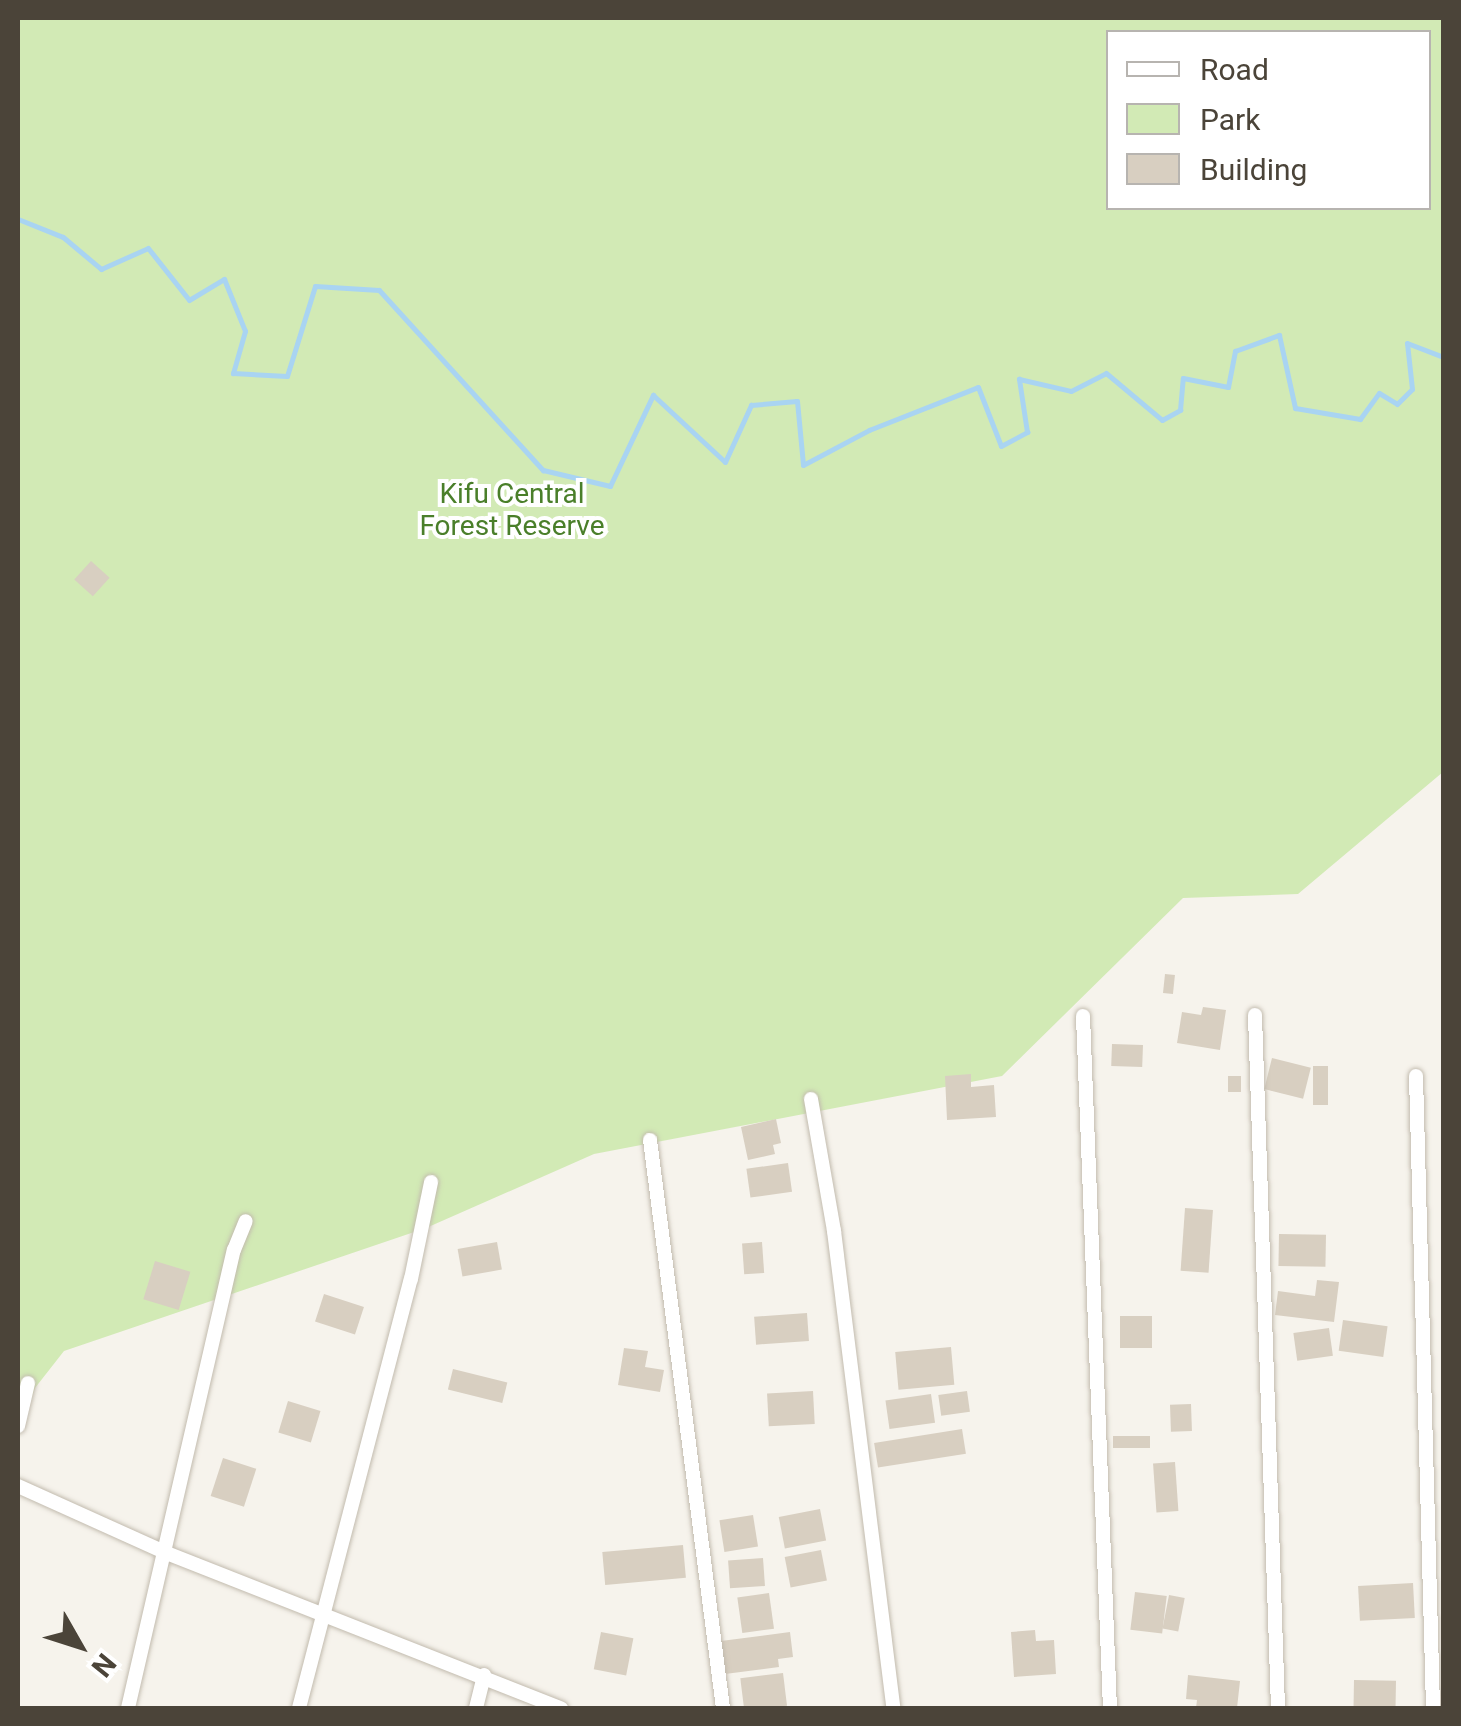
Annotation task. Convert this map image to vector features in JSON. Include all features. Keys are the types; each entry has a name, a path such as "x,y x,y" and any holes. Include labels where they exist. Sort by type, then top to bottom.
{"street":[{"path":"1255,1015 1278,1708"},
{"path":"1083,1016 1110,1708"},
{"path":"1416,1076 1434,1708"},
{"path":"811,1099 834,1231 893,1708"},
{"path":"650,1140 722,1708"},
{"path":"298,1708 412,1279 431,1182"},
{"path":"128,1708 234,1250 246,1221"},
{"path":"18,1426 28,1383"},
{"path":"18,1486 164,1552 561,1708"},
{"path":"476,1708 484,1676"}],"green space":[{"name":"Kifu Central Forest Reserve","path":"18,18 1443,18 1443,772 1298,894 1183,898 1002,1076 594,1154 426,1228 64,1351 35,1388 18,1439"}],"building":[{"path":"91,561 110,578 93,596 74,580"},
{"path":"1165,974 1175,975 1173,994 1163,993"},
{"path":"1203,1007 1226,1010 1220,1050 1177,1043 1182,1012 1201,1015"},
{"path":"1112,1044 1143,1045 1142,1067 1111,1066"},
{"path":"1272,1058 1311,1068 1303,1099 1264,1089"},
{"path":"1313,1066 1328,1066 1328,1105 1313,1105"},
{"path":"971,1074 971,1087 994,1085 996,1117 947,1120 945,1076"},
{"path":"1228,1076 1241,1076 1241,1092 1228,1092"},
{"path":"776,1119 781,1143 773,1145 775,1154 748,1160 741,1127"},
{"path":"788,1163 792,1192 750,1198 746,1169"},
{"path":"1185,1208 1213,1210 1209,1273 1181,1271"},
{"path":"1279,1234 1326,1235 1325,1267 1278,1266"},
{"path":"497,1242 502,1270 462,1277 458,1249"},
{"path":"762,1242 764,1273 744,1274 742,1243"},
{"path":"155,1261 190,1272 179,1310 143,1299"},
{"path":"1317,1280 1339,1282 1334,1322 1275,1315 1278,1291 1315,1296"},
{"path":"324,1294 364,1307 355,1335 315,1322"},
{"path":"807,1313 809,1341 756,1345 754,1317"},
{"path":"1120,1316 1152,1316 1152,1348 1120,1348"},
{"path":"1343,1320 1388,1326 1383,1357 1339,1351"},
{"path":"1329,1328 1333,1356 1297,1361 1293,1333"},
{"path":"951,1347 954,1385 899,1390 895,1352"},
{"path":"624,1348 648,1351 645,1367 664,1370 660,1392 618,1385"},
{"path":"453,1369 507,1383 502,1403 448,1389"},
{"path":"813,1391 815,1424 769,1426 767,1393"},
{"path":"967,1391 970,1412 941,1416 938,1395"},
{"path":"931,1394 935,1423 889,1429 885,1400"},
{"path":"288,1401 321,1411 311,1442 278,1433"},
{"path":"1191,1404 1192,1431 1171,1432 1170,1405"},
{"path":"962,1429 966,1454 878,1468 874,1443"},
{"path":"1113,1436 1150,1436 1150,1448 1113,1448"},
{"path":"223,1458 256,1469 244,1507 211,1496"},
{"path":"1175,1462 1178,1511 1156,1512 1153,1464"},
{"path":"820,1509 826,1540 785,1548 779,1517"},
{"path":"753,1515 758,1547 724,1552 719,1520"},
{"path":"683,1545 686,1578 605,1585 602,1552"},
{"path":"821,1550 827,1580 791,1587 785,1557"},
{"path":"763,1558 765,1586 730,1588 728,1560"},
{"path":"1413,1583 1415,1618 1360,1621 1358,1586"},
{"path":"1135,1592 1167,1596 1162,1634 1130,1630"},
{"path":"769,1593 774,1629 742,1633 737,1597"},
{"path":"1169,1595 1185,1598 1178,1631 1163,1628"},
{"path":"1035,1630 1036,1641 1054,1640 1056,1674 1014,1677 1011,1632"},
{"path":"601,1632 633,1638 626,1676 594,1669"},
{"path":"790,1632 793,1657 778,1659 779,1667 725,1674 721,1641"},
{"path":"783,1673 787,1706 744,1708 740,1678"},
{"path":"1188,1675 1240,1681 1237,1708 1196,1708 1197,1700 1186,1699"},
{"path":"1354,1680 1396,1681 1396,1708 1354,1708"}],"waterway":[{"path":"18,219 63,237 101,269 148,248 189,300 224,279 245,331 233,373 287,376 315,286 379,290 543,470 610,486 653,395 725,462 751,405 797,401 803,465 869,430 978,387 1001,446 1027,432 1019,379 1071,391 1106,373 1162,420 1180,410 1183,378 1228,387 1235,351 1279,335 1295,408 1360,419 1379,393 1397,404 1412,389 1407,343 1444,357"}]}
